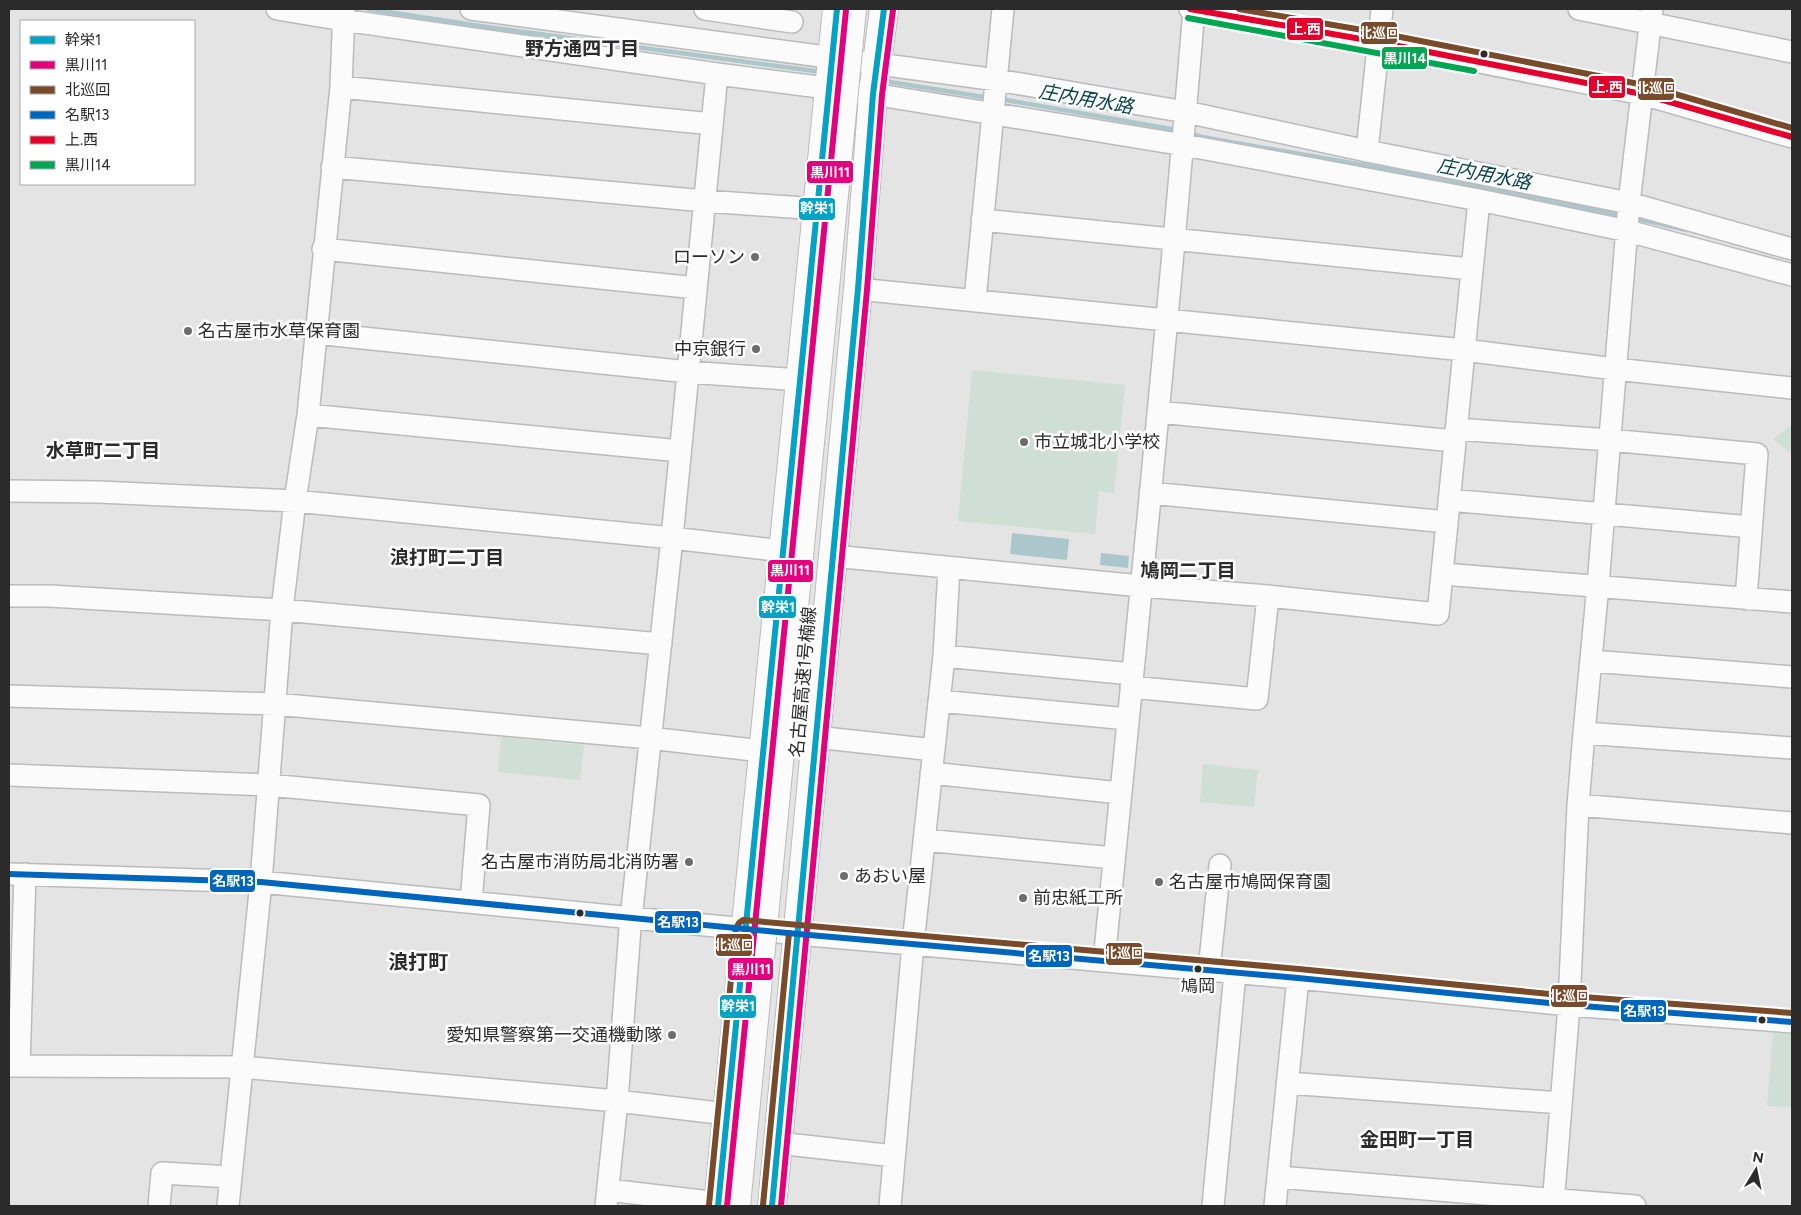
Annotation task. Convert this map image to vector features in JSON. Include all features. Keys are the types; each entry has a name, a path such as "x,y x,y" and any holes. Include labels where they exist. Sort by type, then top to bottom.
{"highway":[{"path":"724,1205 727,1114 818,209 820,88 823,56 837,9"},
{"name":"名古屋高速1号楠線","path":"724,1205 852,9"},
{"name":"名古屋高速1号楠線","path":"754,1206 865,9"},
{"path":"772,1206 834,556 873,94 884,9"}],"street":[{"path":"277,9 343,14 717,74 820,88 873,94 995,98 1185,129 1479,200 1629,216 1792,275"},
{"path":"472,9 591,17 788,52 877,63 995,98 1185,129 1366,151 1629,216 1792,249"},
{"path":"705,9 792,15 788,52"},
{"path":"975,300 1003,9"},
{"path":"1104,961 1159,412 1166,319 1185,129 1193,9 1378,42 1642,94 1792,137"},
{"path":"1366,151 1382,9"},
{"path":"1579,9 1651,16 1792,52"},
{"path":"228,1206 261,882 282,610 294,501 308,415 341,87 343,14"},
{"path":"1553,1202 1569,1005 1578,805 1592,661 1629,216 1651,16"},
{"path":"717,74 672,538 631,918 617,1101 607,1198 724,1205"},
{"path":"341,87 712,124"},
{"path":"332,167 705,201 818,209"},
{"path":"834,556 1141,586 1268,596 1438,614 1479,200"},
{"path":"982,220 1471,269"},
{"path":"324,249 696,288"},
{"path":"858,289 1464,350 1792,388"},
{"path":"315,333 688,372 800,380"},
{"path":"1159,412 1455,435 1610,440 1757,454 1746,598"},
{"path":"308,415 680,451"},
{"path":"9,491 100,492 294,501 672,538 783,551"},
{"path":"1150,493 1447,522"},
{"path":"1449,500 1751,527"},
{"path":"890,1206 913,944 944,656 949,568"},
{"path":"1443,574 1792,602"},
{"path":"9,596 50,596 282,610 661,644"},
{"path":"944,656 1257,699 1268,596"},
{"path":"1592,661 1792,677"},
{"path":"9,696 275,704 650,738 762,751"},
{"path":"939,701 1128,719"},
{"path":"1584,733 1792,748"},
{"path":"816,738 934,750"},
{"path":"931,773 1120,792"},
{"path":"9,775 269,785 479,805 471,902"},
{"path":"1578,805 1792,823"},
{"path":"924,840 1114,858"},
{"path":"1209,970 1220,865"},
{"path":"727,1114 617,1101 242,1067 14,1066 17,874 261,882 798,934 1298,978 1569,1005 1792,1022"},
{"path":"1214,1206 1234,973"},
{"path":"1275,1206 1298,978"},
{"path":"1287,1083 1561,1103"},
{"path":"778,1143 894,1156"},
{"path":"159,1206 162,1173 231,1177"},
{"path":"1278,1177 1553,1202 1635,1206"}],"shaded area":[{"path":"972,370 1125,385 1114,493 1099,491 1095,534 958,521"},
{"path":"1792,425 1792,454 1773,439"},
{"path":"501,737 584,745 580,780 498,772"},
{"path":"1203,764 1258,770 1254,807 1200,802"},
{"path":"1773,1033 1792,1034 1792,1107 1767,1106"}],"water":[{"path":"1012,533 1069,539 1067,560 1010,554"},
{"path":"1101,553 1129,556 1128,568 1100,565"}],"waterway":[{"name":"庄内用水路","path":"368,9 822,72"},
{"name":"庄内用水路","path":"884,81 990,98"},
{"name":"庄内用水路","path":"1000,99 1177,130"},
{"name":"庄内用水路","path":"1189,133 1202,137 1386,169 1621,215"},
{"name":"庄内用水路","path":"1634,218 1687,230"}],"transit line":[{"name":"幹栄1","path":"718,1206 837,9"},
{"name":"幹栄1","path":"772,1206 858,289 873,94 884,9"},
{"name":"上.西","path":"1190,9 1378,42 1642,94 1792,137"},
{"name":"北巡回","path":"1239,9 1380,33 1644,85 1792,128"},
{"name":"黒川11","path":"727,1206 846,10"},
{"name":"黒川11","path":"781,1206 867,290 882,95 893,10"},
{"name":"黒川14","path":"1188,18 1474,71"},
{"name":"名駅13","path":"9,874 261,882 798,934 1298,978 1569,1005 1792,1022"},
{"name":"北巡回","path":"709,1205 736,928 743,920 1299,969 1570,996 1792,1013"},
{"name":"北巡回","path":"763,1205 789,933"}],"place":[{"name":"ローソン","path":"755,257"},
{"name":"名古屋市水草保育園","path":"188,331"},
{"name":"中京銀行","path":"756,349"},
{"name":"市立城北小学校","path":"1024,442"},
{"name":"名古屋市消防局北消防署","path":"689,862"},
{"name":"あおい屋","path":"844,876"},
{"name":"名古屋市鳩岡保育園","path":"1159,882"},
{"name":"前忠紙工所","path":"1023,898"},
{"name":"鳩岡","path":"1198,969"},
{"name":"愛知県警察第一交通機動隊","path":"672,1035"}],"district":[{"name":"野方通四丁目","path":"582,48"},
{"name":"水草町二丁目","path":"103,450"},
{"name":"浪打町二丁目","path":"447,557"},
{"name":"鳩岡二丁目","path":"1188,570"},
{"name":"浪打町","path":"418,962"},
{"name":"金田町一丁目","path":"1417,1139"}]}
